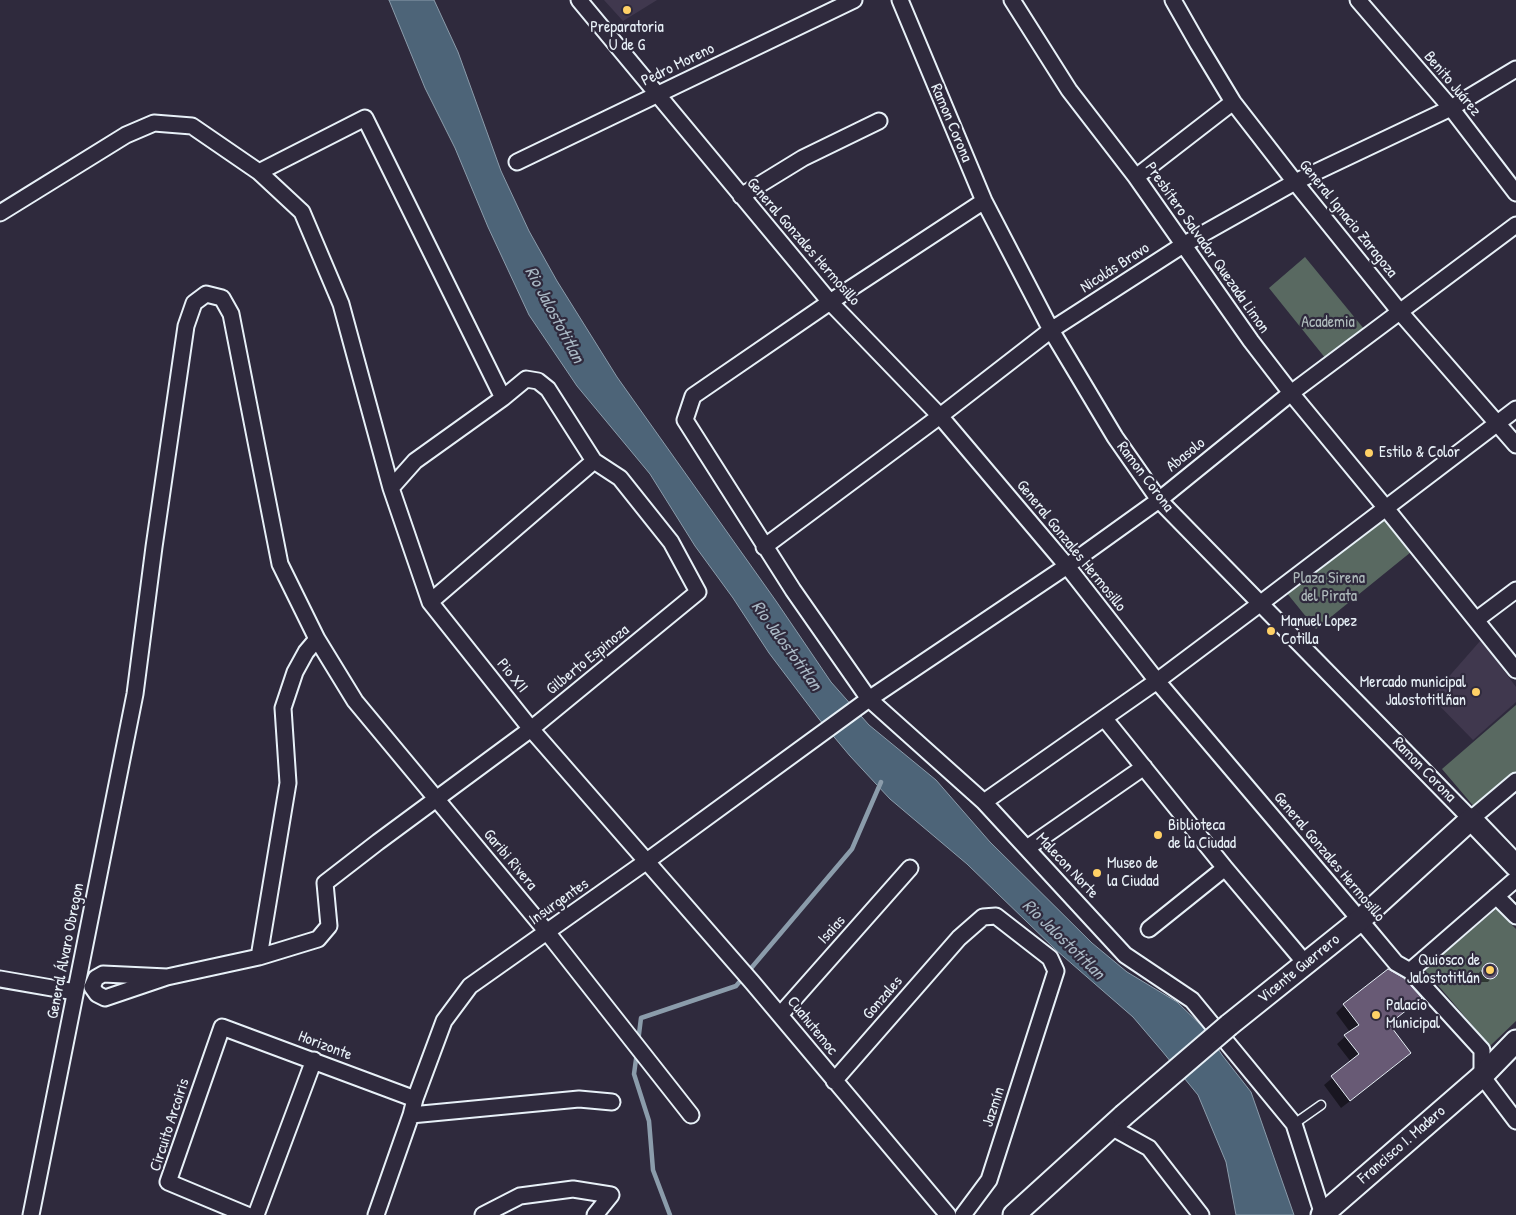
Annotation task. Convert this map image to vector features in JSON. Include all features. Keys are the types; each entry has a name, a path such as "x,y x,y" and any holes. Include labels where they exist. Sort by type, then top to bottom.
{"street":[{"name":"General Gonzales Hermosillo","path":"580,0 830,302 940,416 1067,566 1156,681 1396,963 1410,971 1482,1050 1482,1076"},
{"name":"Pedro Moreno","path":"517,162 854,0"},
{"name":"Ramon Corona","path":"900,0 984,201 1051,330 1115,437 1159,500 1516,866"},
{"name":"Presbítero Salvador Quezada Limon","path":"1012,0 1069,90 1136,176 1251,341 1516,670"},
{"name":"General Ignacio Zaragoza","path":"1173,0 1233,102 1400,312 1516,445"},
{"name":"Benito Juárez","path":"1358,0 1451,108 1516,193"},
{"name":"Nicolás Bravo","path":"764,547 940,416 1051,330 1183,245 1295,182 1451,108 1516,69"},
{"path":"1136,176 1233,102"},
{"path":"259,172 365,118 504,398"},
{"path":"741,196 803,158 879,121"},
{"name":"Pio XII","path":"0,213 126,135 154,123 192,126 259,172 302,212 341,304 391,488 430,602 531,729 648,861"},
{"name":"Malecon Norte","path":"984,201 830,302 692,396 685,420 865,703 984,802 1125,955 1192,1000 1294,1124 1323,1215"},
{"name":"Abasolo","path":"865,703 1067,566 1159,500 1291,393 1516,225"},
{"name":"General Álvaro Obregon","path":"31,1215 135,694 186,326 194,303 206,294 222,298 231,314 280,564 317,639"},
{"path":"391,488 415,461 504,398 526,380 538,381 548,389 594,461 430,602"},
{"path":"984,802 1156,681 1516,409"},
{"name":"Gilberto Espinoza","path":"259,957 318,939 329,926 324,883 531,729 698,592 671,542 620,478 594,461"},
{"path":"1476,620 1516,590"},
{"path":"167,977 259,957 288,782 284,708 294,672 306,652 317,639"},
{"name":"Garibi Rivera","path":"317,639 355,701 547,932 691,1114"},
{"name":"Insurgentes","path":"376,1215 444,1022 470,986 648,861 865,703"},
{"path":"1104,718 1225,868 1306,964"},
{"path":"1027,848 1144,766"},
{"path":"1471,819 1516,781"},
{"name":"Vicente Guerrero","path":"1014,1215 1229,1025 1360,920 1471,819"},
{"name":"Cuahutemoc","path":"648,861 948,1215"},
{"name":"Isaias","path":"780,1015 910,868"},
{"path":"1149,929 1225,868"},
{"path":"1410,971 1516,879"},
{"path":"1496,896 1516,916"},
{"name":"Gonzales","path":"834,1081 959,938 983,917 996,916 1050,958 1056,971 1046,1004"},
{"path":"0,979 75,992"},
{"name":"Jazmín","path":"963,1215 989,1180 1046,1004"},
{"name":"Horizonte","path":"222,1027 314,1060 416,1100"},
{"name":"Circuito Arcoiris","path":"222,1027 168,1182 247,1215"},
{"name":"Francisco I. Madero","path":"1323,1215 1482,1076 1516,1040"},
{"path":"256,1215 314,1060"},
{"path":"1482,1076 1516,1121"},
{"path":"411,1115 579,1099 612,1102"},
{"path":"1117,1122 1150,1148 1201,1215"},
{"path":"482,1215 520,1196 573,1189 611,1195 594,1215"}],"lane":[{"path":"1294,1124 1321,1105"}],"shaded area":[{"name":"Preparatoria U de G","path":"604,0 657,0 623,21"},
{"name":"Mercado municipal Jalostotitlñan","path":"1481,640 1516,687 1516,702 1473,740 1431,697"}],"green space":[{"name":"Academia","path":"1305,257 1369,335 1330,364 1269,288"},
{"name":"Plaza Sirena del Pirata","path":"1383,517 1411,552 1316,629 1286,592"},
{"path":"1516,705 1516,774 1476,809 1442,769"},
{"path":"1496,909 1516,929 1516,1021 1490,1046 1425,970"}],"water":[{"name":"Rio Jalostotitlan","path":"389,0 434,0 458,52 501,171 529,231 557,281 617,377 776,601 831,682 869,725 936,780 990,842 1092,943 1127,972 1177,1002 1207,1031 1222,1055 1251,1092 1294,1215 1236,1215 1226,1162 1198,1095 1162,1051 1133,1017 1056,950 967,864 890,799 819,719 769,653 733,598 695,546 650,474 577,386 529,315 488,227 455,148 425,88"}],"building":[{"name":"Quiosco de Jalostotitlán","path":"1487,963 1493,963 1498,968 1496,977 1487,979 1482,974 1482,968"},
{"path":"1388,969 1404,978 1422,998 1389,1024 1411,1053 1350,1101 1331,1076 1359,1054 1344,1035 1359,1025 1343,1004"}],"waterway":[{"path":"638,1042 641,1018 736,986 852,849 881,782"},
{"path":"637,1052 634,1074 649,1121 653,1170 670,1215"}],"place":[{"name":"Preparatoria U de G","path":"627,10"},
{"name":"Estilo & Color","path":"1369,453"},
{"name":"Manuel Lopez Cotilla","path":"1271,631"},
{"name":"Mercado municipal Jalostotitlñan","path":"1476,692"},
{"name":"Biblioteca de la Ciudad","path":"1158,835"},
{"name":"Museo de la Ciudad","path":"1097,873"},
{"name":"Quiosco de Jalostotitlán","path":"1490,970"},
{"name":"Palacio Municipal","path":"1376,1015"}]}
